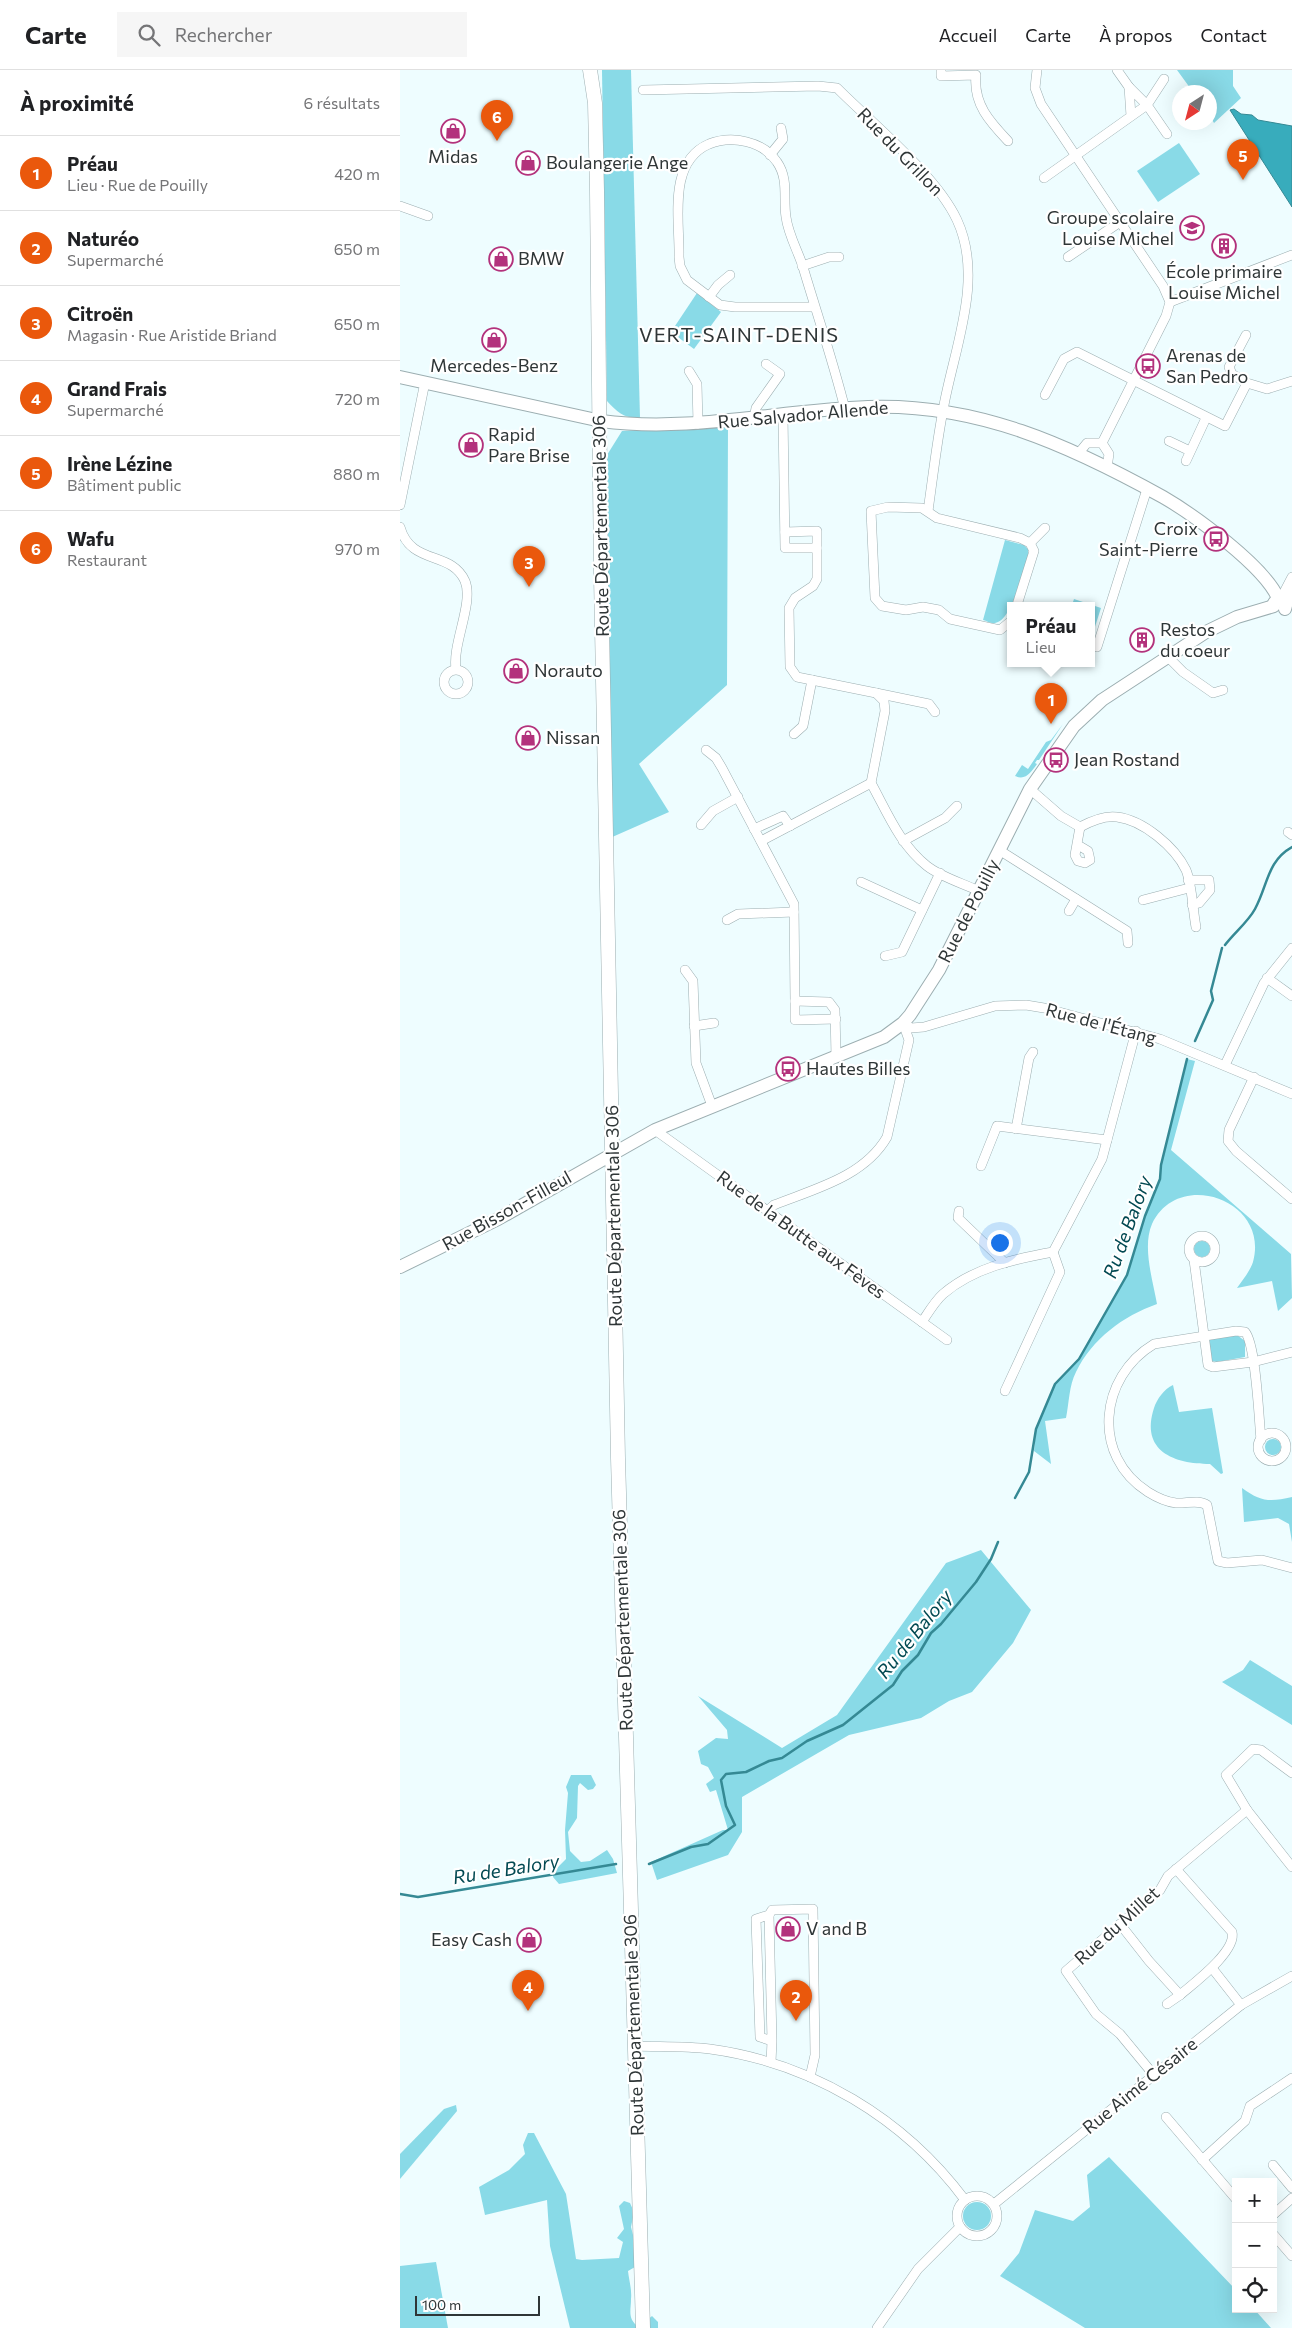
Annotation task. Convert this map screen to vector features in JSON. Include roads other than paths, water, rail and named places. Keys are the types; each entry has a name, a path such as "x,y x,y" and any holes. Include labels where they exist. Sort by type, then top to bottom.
{"main road":[{"name":"Route Départementale 306","path":"590,70 595,103"},
{"name":"Route Départementale 306","path":"599,70 595,103 599,397 601,421 601,576 618,1449 643,2328"}],"street":[{"path":"941,70 942,76 976,75 975,89 984,116 1008,141"},
{"path":"1037,70 1036,94 1163,286 1170,302 1166,316 1102,443"},
{"path":"1117,70 1129,87 1147,105 1167,134"},
{"path":"1044,178 1147,105 1164,79"},
{"path":"1129,87 1131,116"},
{"name":"Rue du Grillon","path":"643,90 837,88 940,192 957,220 965,242 968,262 968,290 943,411 928,511"},
{"path":"770,155 783,139 781,128"},
{"path":"814,307 735,307 720,305 687,280 680,266 678,192 690,159 706,145 726,140 741,140 755,144 778,162 784,176 786,217 802,266 845,409"},
{"path":"400,206 428,216"},
{"path":"1068,257 1120,222"},
{"path":"1170,302 1292,255"},
{"path":"802,266 829,257 839,257"},
{"path":"709,297 730,275"},
{"path":"1246,335 1229,367 1232,374 1247,383 1267,389 1292,381"},
{"path":"1045,395 1064,359 1077,352 1225,426 1247,383"},
{"path":"754,419 756,408 780,374 766,364"},
{"path":"689,371 697,384 698,424"},
{"name":"Rue Salvador Allende","path":"400,377 601,421 628,425 698,424 845,409 886,407 943,411 1005,425 1106,467 1147,489 1217,533 1268,583 1283,605"},
{"path":"400,504 425,382"},
{"path":"783,416 785,548 817,548"},
{"path":"1186,461 1206,418"},
{"path":"1169,441 1190,451"},
{"path":"1078,454 1087,443 1102,443"},
{"path":"1102,443 1109,454 1106,467"},
{"path":"1097,647 1147,489"},
{"path":"1007,624 1000,630 950,619 939,610 923,607 906,610 882,606 875,598 870,511 888,507 922,508 937,518 1020,538 1030,543 1034,550 1018,602"},
{"path":"400,527 409,545 420,554 448,563 459,572 466,583 467,597 454,658 456,669"},
{"path":"1030,543 1045,528"},
{"path":"785,532 817,531 817,579 813,586 795,598 789,608 790,667 797,677 928,704 935,712"},
{"path":"1283,605 1292,577"},
{"path":"1283,605 1292,587"},
{"name":"Rue de Pouilly","path":"613,1153 655,1130 884,1037 903,1023 948,953 1030,789 1065,736 1088,712 1168,657 1218,626 1237,617 1283,605"},
{"path":"1168,657 1183,672 1213,693 1223,690"},
{"path":"794,734 803,726 812,680"},
{"path":"876,693 884,701 885,710 871,783 904,841 928,867 979,891"},
{"path":"706,750 716,758 794,904 795,1020 836,1019"},
{"path":"761,841 871,783"},
{"path":"1030,789 1061,816 1080,827"},
{"path":"701,825 713,811 738,797"},
{"path":"904,841 945,818 957,806"},
{"path":"754,829 783,816 790,826"},
{"path":"1080,827 1096,819 1117,817 1143,827 1172,850 1186,871 1196,927"},
{"path":"1078,845 1080,827"},
{"path":"999,850 1127,931 1128,943"},
{"path":"885,956 902,952 940,873"},
{"path":"1143,900 1189,884 1209,880 1210,890 1199,903 1192,905"},
{"path":"861,882 922,910"},
{"path":"1069,911 1076,899"},
{"path":"727,920 738,914 794,912"},
{"path":"1225,1065 1267,978 1292,948"},
{"path":"685,970 693,981 696,1063 712,1106"},
{"path":"1267,978 1292,996"},
{"path":"795,1001 829,1002 835,1010 836,1057"},
{"name":"Rue de l'Étang","path":"903,1023 911,1028 924,1027 976,1010 995,1006 1026,1005 1065,1012 1136,1031 1183,1047 1292,1094"},
{"path":"694,1026 714,1023"},
{"path":"767,1211 774,1205 859,1169 882,1146 886,1137 908,1040 908,1032 903,1023"},
{"path":"1005,1391 1060,1272 1053,1252 1102,1159 1136,1031"},
{"path":"1016,1129 1029,1058 1033,1052"},
{"path":"1254,1077 1229,1130 1228,1141 1236,1151 1292,1199"},
{"path":"981,1166 996,1126 1107,1140"},
{"name":"Rue de la Butte aux Fèves","path":"655,1130 947,1340"},
{"name":"Rue Bisson-Filleul","path":"400,1267 498,1219 613,1153"},
{"path":"959,1211 958,1218 1005,1263"},
{"path":"922,1322 942,1295 973,1273 1005,1263 1053,1252"},
{"path":"1194,1260 1206,1361 1210,1366 1253,1362 1292,1352"},
{"path":"1261,1440 1253,1362 1249,1338 1245,1332 1236,1331 1154,1344 1144,1350 1126,1368 1112,1395 1108,1418 1109,1431 1118,1460 1136,1484 1149,1492 1176,1503 1198,1502 1207,1505 1210,1509 1218,1561 1262,1560 1291,1573"},
{"path":"1292,1773 1260,1750 1253,1749 1226,1775 1246,1810 1292,1867"},
{"name":"Rue du Millet","path":"1154,2074 1120,2034 1096,2014 1066,1972 1160,1890 1168,1876 1246,1810"},
{"path":"1167,2004 1212,1968 1231,1942 1232,1932 1176,1869"},
{"path":"771,2062 769,1915 772,1910 813,1910 815,2055 810,2077"},
{"path":"769,1915 756,1919 757,1982 760,2037 772,2041"},
{"path":"1120,1924 1149,1961 1180,1995"},
{"path":"1212,1968 1241,2005"},
{"name":"Rue Aimé Césaire","path":"994,2204 1241,2005 1292,1976"},
{"path":"757,1982 763,1980 770,1986"},
{"path":"634,2046 710,2050 771,2062 810,2077 852,2097 879,2115 919,2150 965,2200"},
{"path":"1202,2160 1245,2122 1250,2106 1292,2078"},
{"path":"1166,2117 1232,2194"},
{"path":"1273,2165 1292,2188"},
{"path":"980,2196 994,2204 998,2217 993,2229 988,2233 976,2237 964,2232 960,2227 957,2214 965,2200 980,2196"},
{"path":"1277,2211 1292,2198"},
{"path":"877,2328 901,2291 960,2227"},
{"path":"1277,2239 1292,2256"}],"waterway":[{"name":"Ru de Balory","path":"1225,945 1252,914 1273,866 1292,847"},
{"name":"Ru de Balory","path":"1195,1041 1213,1000 1211,991 1222,948"},
{"name":"Ru de Balory","path":"1015,1498 1029,1472 1036,1429 1055,1384 1079,1359 1127,1275 1145,1216 1160,1179 1161,1165 1187,1059"},
{"name":"Ru de Balory","path":"649,1864 691,1847 708,1844 735,1825 726,1806 721,1780 726,1774 746,1772 769,1761 782,1758 807,1741 843,1725 893,1685 902,1671 918,1655 931,1633 941,1624 976,1582 991,1559 998,1542"},
{"name":"Ru de Balory","path":"400,1894 418,1897 616,1864"}],"place":[{"name":"Midas","path":"453,131"},
{"name":"Wafu","path":"497,141"},
{"name":"Boulangerie Ange","path":"528,163"},
{"name":"Irène Lézine","path":"1243,180"},
{"name":"Groupe scolaire Louise Michel","path":"1192,228"},
{"name":"École primaire Louise Michel","path":"1224,246"},
{"name":"BMW","path":"501,259"},
{"name":"Mercedes-Benz","path":"494,340"},
{"name":"Arenas de San Pedro","path":"1148,366"},
{"name":"Rapid Pare Brise","path":"471,445"},
{"name":"Croix Saint-Pierre","path":"1216,539"},
{"name":"Citroën","path":"529,587"},
{"name":"Restos du coeur","path":"1142,640"},
{"name":"Norauto","path":"516,671"},
{"name":"Préau","path":"1051,724"},
{"name":"Nissan","path":"528,738"},
{"name":"Jean Rostand","path":"1056,760"},
{"name":"Hautes Billes","path":"788,1069"},
{"name":"V and B","path":"788,1929"},
{"name":"Easy Cash","path":"529,1940"},
{"name":"Grand Frais","path":"528,2011"},
{"name":"Naturéo","path":"796,2021"}],"district":[{"name":"VERT-SAINT-DENIS","path":"739,335"}]}
